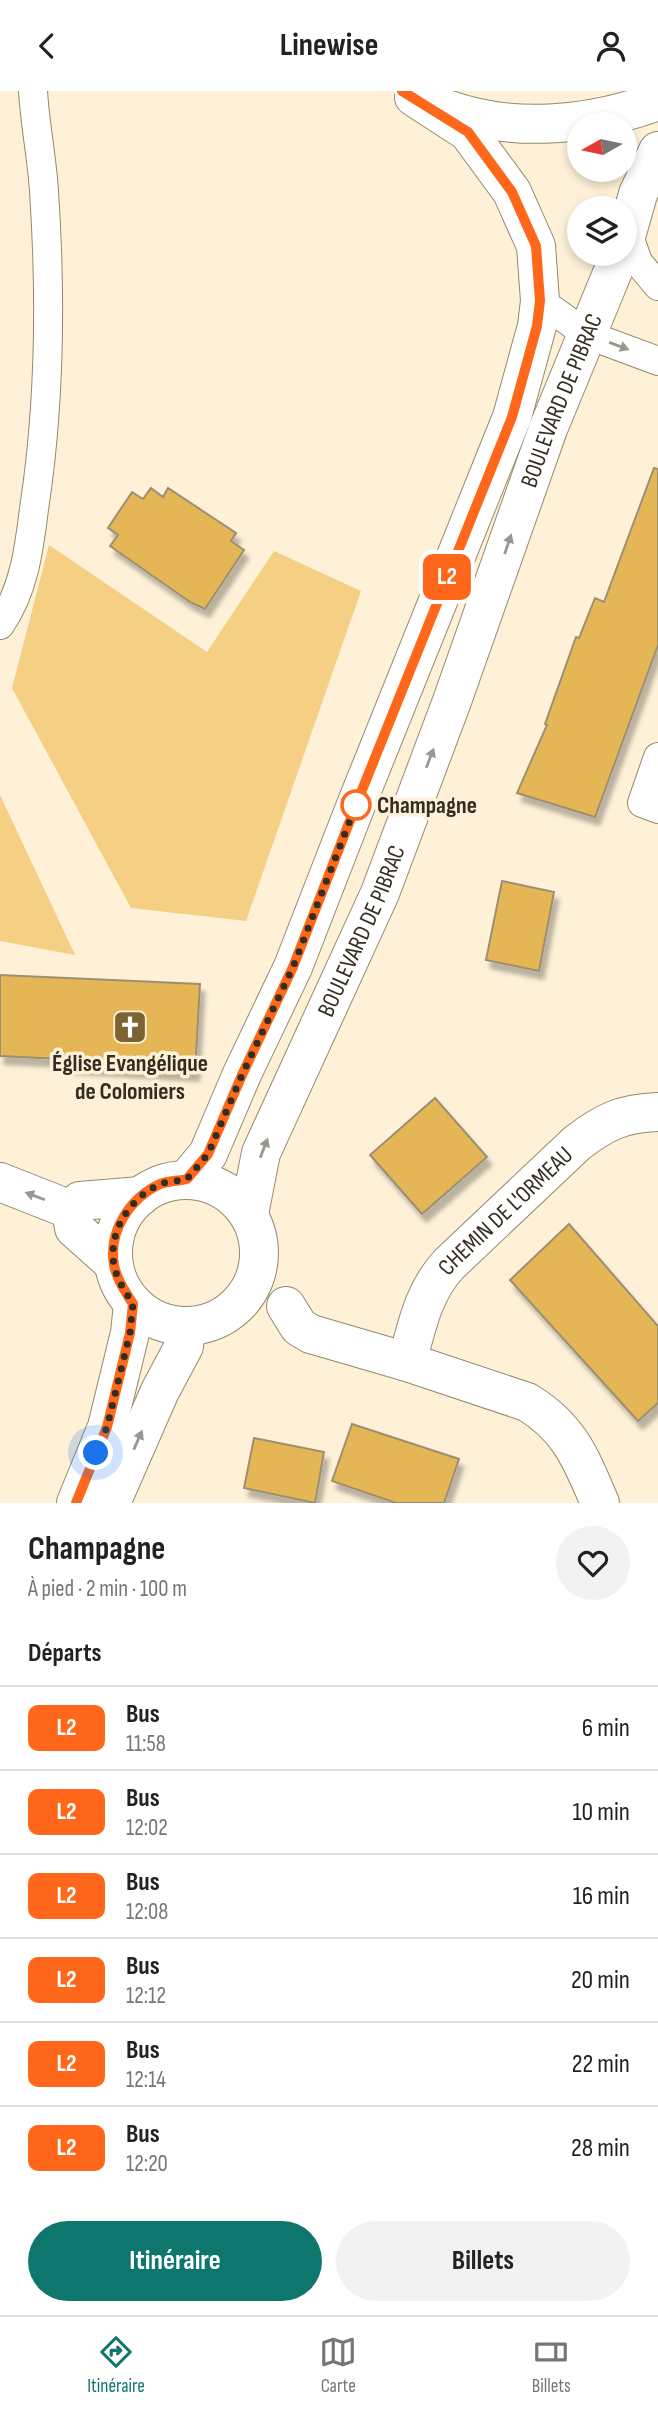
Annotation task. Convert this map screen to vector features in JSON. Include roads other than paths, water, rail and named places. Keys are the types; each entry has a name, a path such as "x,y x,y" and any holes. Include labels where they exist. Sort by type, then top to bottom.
{"street":[{"path":"408,94 477,118 537,124 592,119 658,101"},
{"name":"BOULEVARD DE PIBRAC","path":"187,1179 208,1154 293,967 512,417 537,326 540,301 536,246 512,192 468,132 408,94"},
{"name":"BOULEVARD DE PIBRAC","path":"637,197 658,151"},
{"name":"BOULEVARD DE PIBRAC","path":"249,1214 261,1153 380,893 452,701 548,429 615,266"},
{"name":"CHEMIN DE L'ORMEAU","path":"407,1362 423,1304 434,1283 449,1264 595,1129 619,1118 658,1112"},
{"path":"187,1179 211,1184 233,1196 249,1214 258,1236 260,1260 253,1283 240,1303 216,1321 186,1327 167,1324 149,1316 133,1304 120,1285 113,1263 114,1238 124,1214 141,1196 162,1183 187,1179"},
{"path":"0,1182 71,1210"},
{"path":"71,1210 80,1201 141,1196"},
{"path":"71,1210 74,1227 113,1263"},
{"path":"76,1503 107,1427 130,1333 133,1304"},
{"path":"286,1306 299,1327 311,1333 527,1402 545,1413 562,1430 579,1454 600,1503"},
{"path":"111,1503 160,1391 184,1346 186,1327"}],"lane":[{"path":"0,625 11,609 27,559 38,485 44,414 47,243 33,91"},
{"path":"637,261 658,286"},
{"path":"540,301 588,335 658,361"},
{"path":"658,757 642,803 658,809"}],"place":[{"name":"Champagne","path":"356,805"},
{"name":"Église Evangélique de Colomiers","path":"130,1027"}]}
